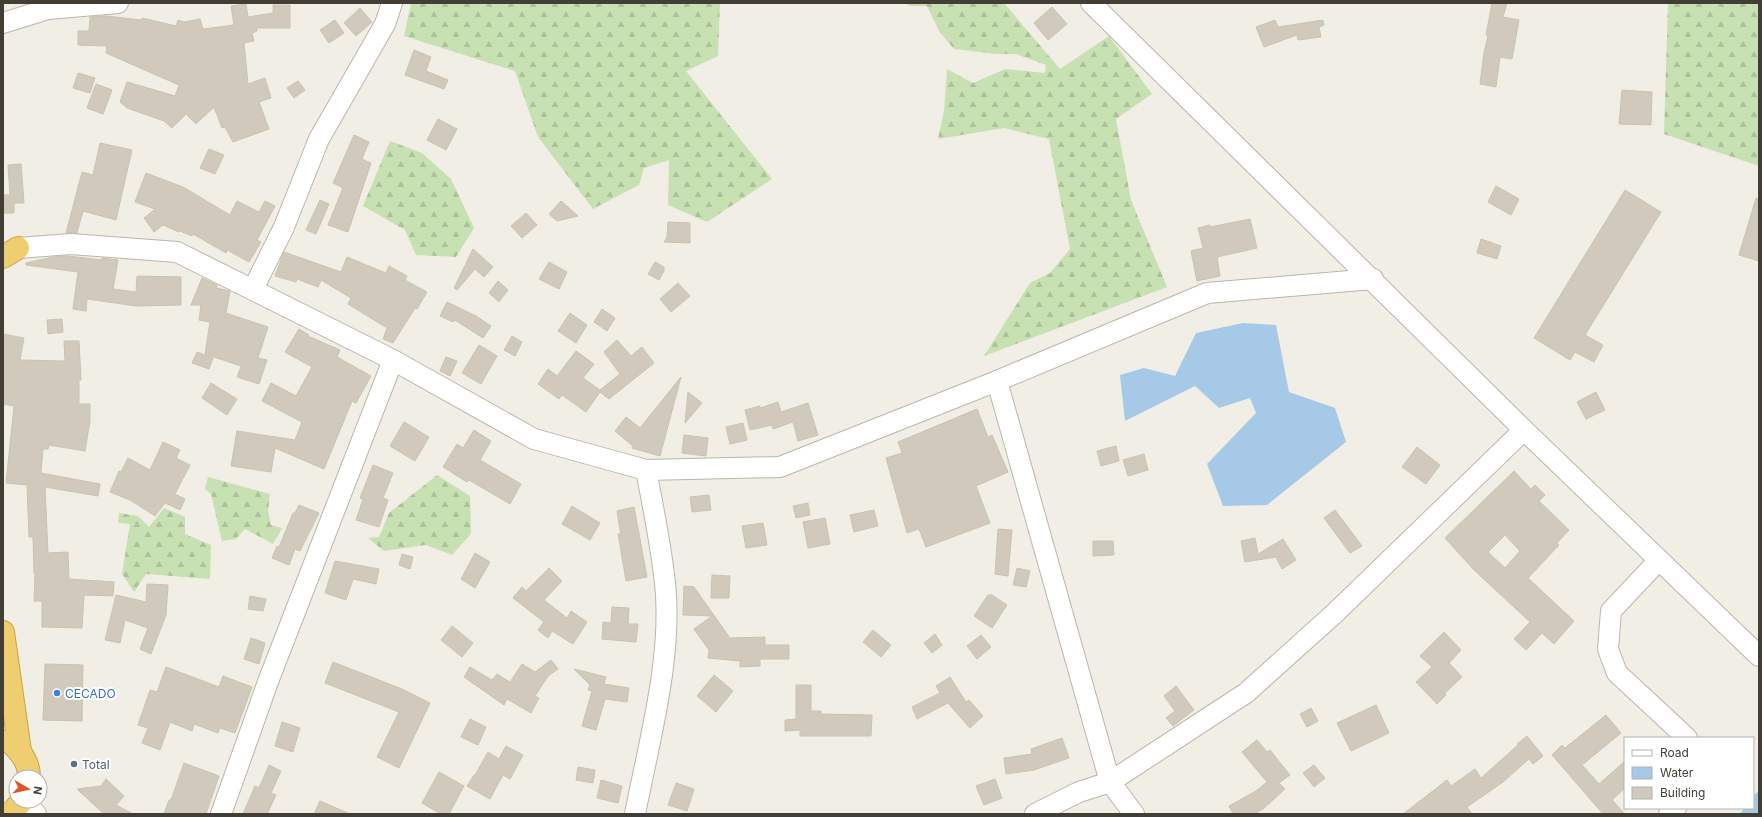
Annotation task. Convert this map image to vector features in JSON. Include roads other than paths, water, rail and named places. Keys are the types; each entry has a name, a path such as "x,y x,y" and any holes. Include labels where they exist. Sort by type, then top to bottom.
{"highway":[{"path":"3,632 11,745 26,762 27,769"}],"street":[{"path":"3,23 48,9 118,3"},
{"path":"253,289 284,227 319,139 385,24 392,3"},
{"path":"1090,3 1373,279 1524,430 1759,656"},
{"path":"8,251 71,244 178,252 393,360 534,439 646,470 780,467 997,381 1207,293 1373,279"},
{"path":"221,814 269,679 393,360"},
{"path":"997,381 1110,782 1134,814"},
{"path":"1034,814 1079,792 1110,782 1246,693 1335,613 1524,430"},
{"path":"635,814 662,673 666,628 665,584 646,470"},
{"path":"1659,560 1611,611 1608,649 1617,673 1686,737"}],"water":[{"path":"1243,323 1276,325 1289,392 1335,408 1346,442 1267,505 1223,506 1207,464 1256,413 1250,398 1219,408 1195,386 1125,421 1120,375 1144,368 1175,376 1196,333"},
{"path":"1759,790 1759,814 1740,814 1743,809 1754,809 1754,796"}],"place":[{"name":"CECADO","path":"57,693"},
{"name":"Total","path":"74,764"}]}
